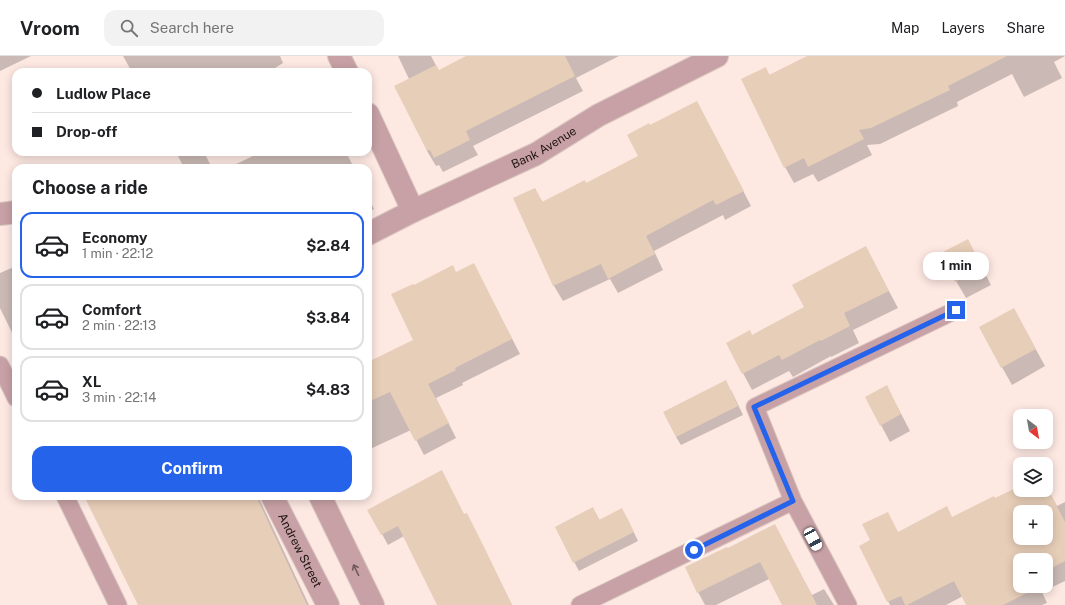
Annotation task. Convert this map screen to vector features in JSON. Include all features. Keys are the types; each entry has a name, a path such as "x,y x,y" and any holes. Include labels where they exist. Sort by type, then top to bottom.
{"street":[{"path":"340,56 345,68"},
{"name":"Bank Avenue","path":"372,232 413,211 536,154 598,115 717,56"},
{"path":"372,123 413,211"},
{"path":"0,214 12,212"},
{"name":"Andrew Street","path":"274,500 328,605"},
{"path":"322,500 373,605"}],"lane":[{"path":"848,605 793,501 754,407 956,310"},
{"path":"0,365 12,390"},
{"path":"67,500 118,605"},
{"path":"580,605 793,501"}],"building":[{"path":"466,56 565,56 575,76 466,131 470,140 434,158 430,150 427,151 394,86 436,65 439,70"},
{"path":"807,56 1007,56 948,86 950,90 871,128 859,130 864,139 808,167 804,158 784,168 741,79 766,67 769,75"},
{"path":"697,101 744,191 716,205 713,200 646,236 655,254 608,279 601,264 553,286 513,198 535,188 542,202 585,180 586,183 638,156 627,135"},
{"path":"968,239 982,268 955,282 941,253"},
{"path":"866,246 889,291 844,313 850,326 782,360 779,355 742,374 726,343 750,330 752,335 804,307 792,285"},
{"path":"474,263 512,339 455,368 456,370 428,384 449,423 415,441 390,392 372,400 372,360 413,340 391,294 413,284 414,285 453,265 456,272"},
{"path":"1014,308 1036,349 1001,368 979,327"},
{"path":"726,380 738,406 676,437 663,412"},
{"path":"887,385 901,414 880,426 865,397"},
{"path":"442,470 464,514 467,513 512,605 437,605 398,526 381,535 367,510"},
{"path":"1013,489 1013,497 1052,497 1065,522 1065,561 1053,567 1053,553 1013,553 1013,593 1027,593 1003,605 966,605 954,581 907,605 905,605 901,596 887,602 859,546 870,540 862,524 888,512 898,532 947,506 952,517 994,496 995,498"},
{"path":"86,500 258,500 307,605 138,605"},
{"path":"593,507 599,520 622,508 634,532 573,563 555,527"},
{"path":"775,524 817,605 782,605 760,562 697,593 685,567 727,547 728,548"}],"route":[{"path":"694,550 793,501 754,407 956,310"}]}
